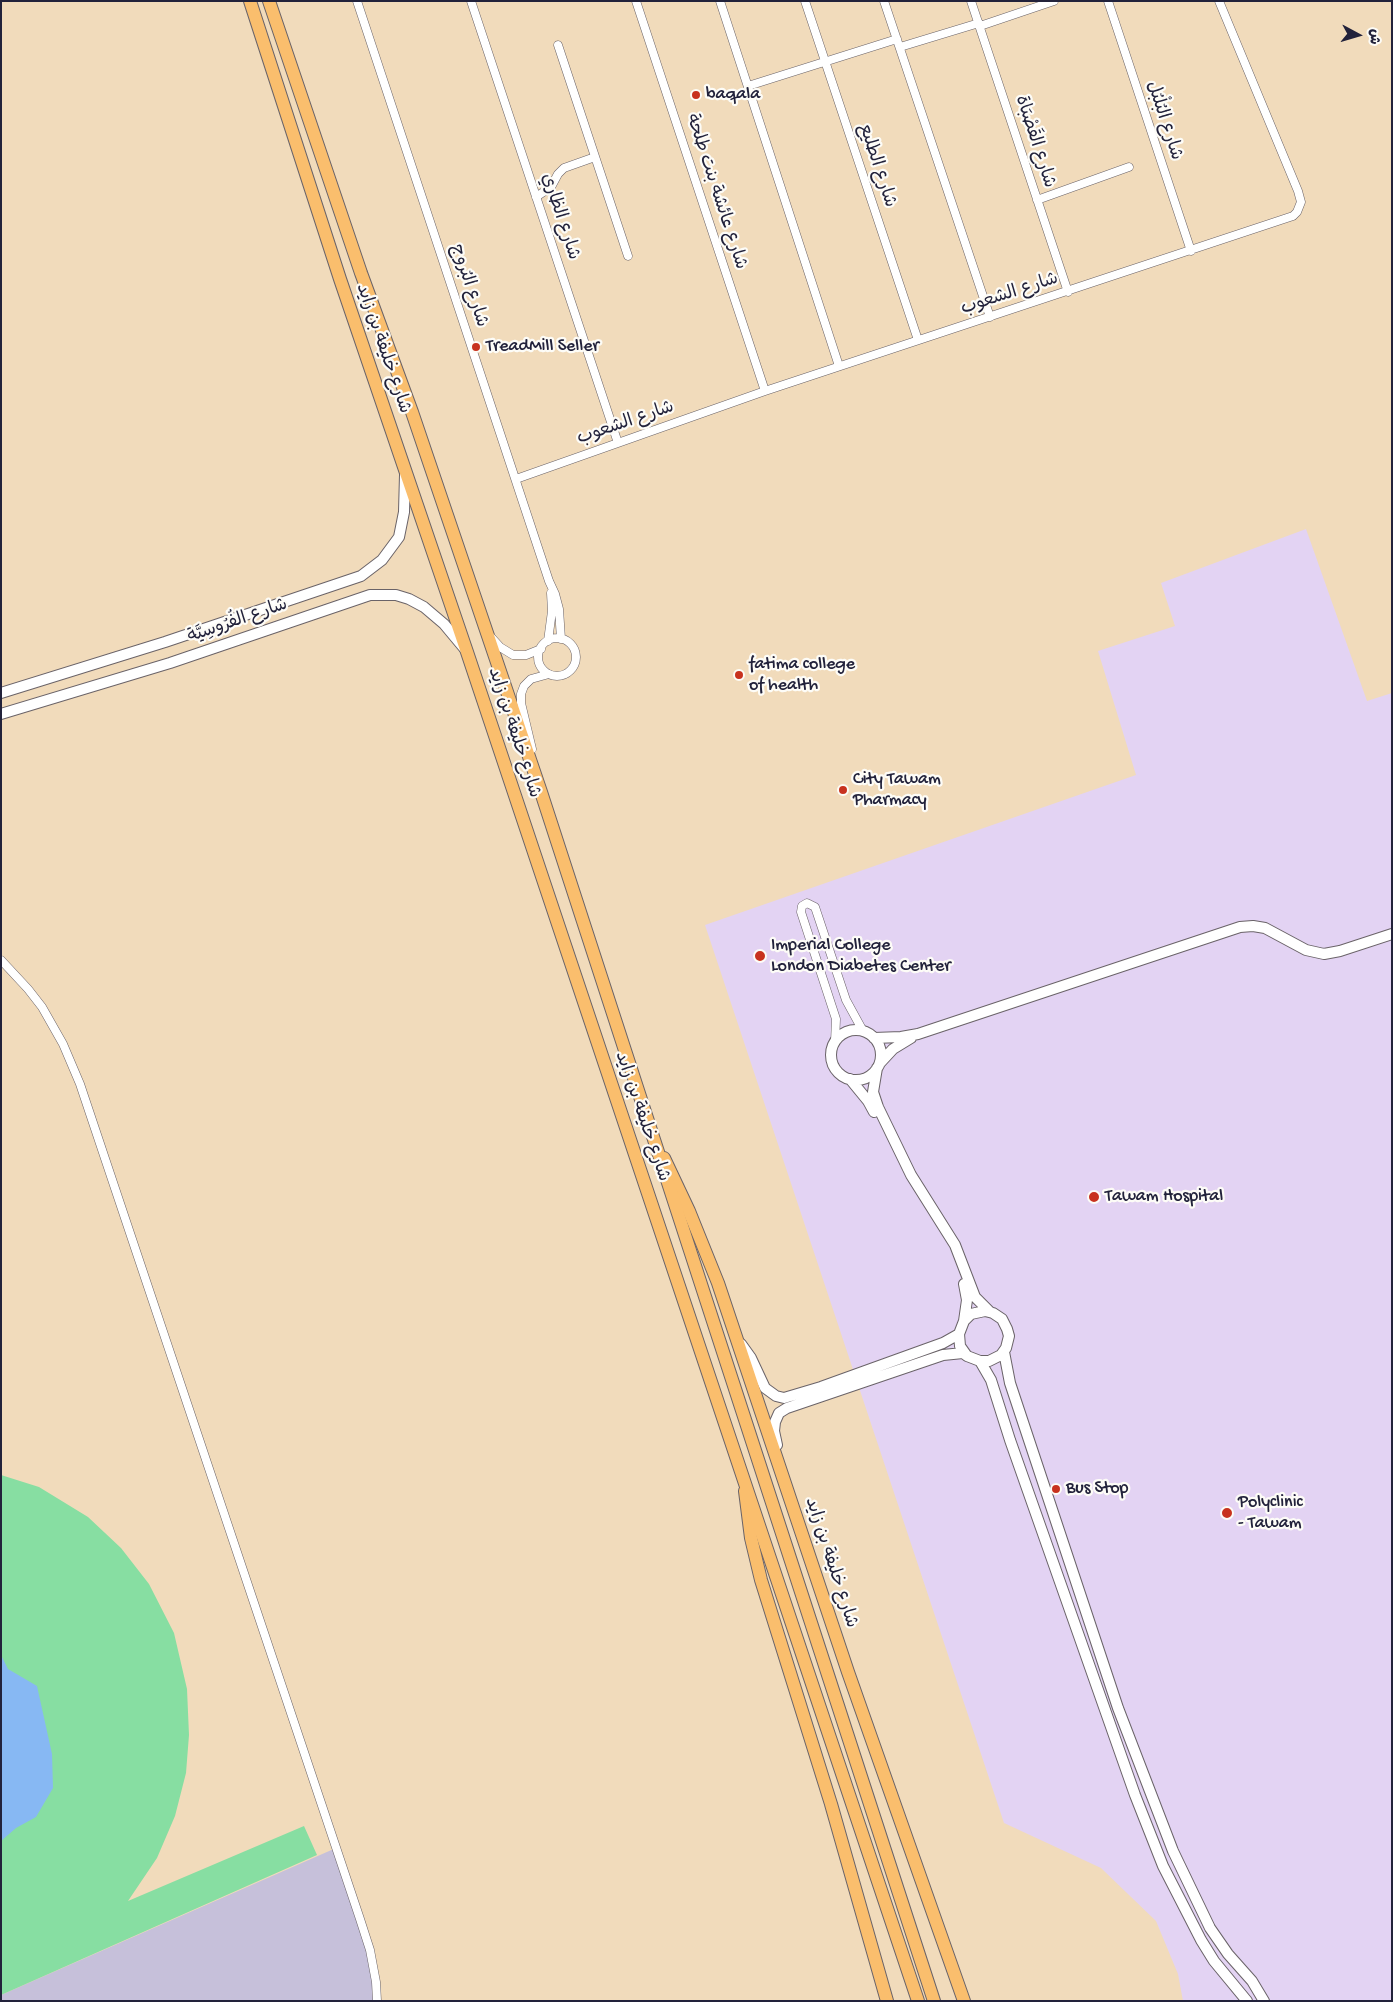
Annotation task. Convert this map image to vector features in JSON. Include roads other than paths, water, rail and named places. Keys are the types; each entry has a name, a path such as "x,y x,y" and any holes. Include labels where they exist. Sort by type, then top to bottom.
{"main road":[{"name":"شارع خليفة بن زايد","path":"250,1 340,280 467,652 918,2001"},
{"name":"شارع خليفة بن زايد","path":"269,1 361,273 412,412 541,792 934,2001"},
{"name":"شارع خليفة بن زايد","path":"655,1140 704,1246 737,1338 867,1727 964,2001"},
{"name":"شارع خليفة بن زايد","path":"743,1475 749,1524 761,1580 831,1804 887,2001"}],"street":[{"name":"شارع البُروج","path":"357,1 559,609 561,639"},
{"name":"شارع الظاري","path":"471,1 618,443"},
{"name":"شارع عائشة بنت طلحة","path":"636,1 765,391"},
{"path":"720,1 840,366"},
{"name":"شارع الطليع","path":"805,1 918,340"},
{"path":"884,1 990,317"},
{"name":"شارع القَصْبَاة","path":"971,1 1068,292"},
{"path":"900,47 979,25 1054,1"},
{"name":"شارع البُلْبُل","path":"1108,1 1191,251"},
{"name":"شارع الشعوب","path":"516,479 765,391 1289,219 1297,212 1300,202 1298,191 1218,1"},
{"path":"748,86 897,39"},
{"path":"558,45 628,256"},
{"path":"536,197 551,187 558,174 564,168 595,157"},
{"path":"1037,200 1129,167"},
{"name":"شارع الفُرُوسِيَّة","path":"1,693 165,642 361,576 382,560 399,537 404,512 405,469"},
{"name":"شارع البُروج","path":"548,641 552,611 549,581"},
{"name":"شارع الفُرُوسِيَّة","path":"1,714 170,663 370,595 396,595 424,607 444,624 467,652"},
{"path":"487,633 500,647 513,655 526,655 541,648 548,641 561,639 571,644 575,650 575,663 566,674 558,676 548,674 531,678 524,686 521,699 541,792"},
{"path":"541,648 540,663 548,674"},
{"path":"967,1356 960,1346 958,1334 964,1321 967,1300 966,1288 955,1258 910,1185 874,1110 850,1079 841,1074 834,1065 832,1053 835,1042 836,1018 801,912 802,906 807,903 815,906 846,1000 863,1031 874,1038 881,1052 873,1092 878,1107 909,1170 960,1255 971,1291 990,1312 1002,1319 1008,1329 1008,1340 1004,1352 1010,1383 1129,1740 1173,1851 1210,1928 1228,1954 1252,1981 1264,2001"},
{"path":"874,1038 918,1034 1240,927 1265,928 1306,950 1324,954 1340,951 1392,934"},
{"path":"1,960 42,1007 63,1044 80,1084 360,1919 376,1982 377,2001"},
{"path":"835,1042 848,1032 863,1031"},
{"path":"850,1079 865,1078 893,1049 918,1034"},
{"path":"964,1321 976,1312 990,1312"},
{"path":"737,1338 751,1358 765,1388 772,1394 784,1398 812,1390 943,1343 958,1334"},
{"path":"777,1458 775,1422 779,1413 787,1408 943,1356 963,1353 980,1362 993,1360 1004,1352"},
{"path":"980,1362 991,1380 1010,1440 1135,1795 1163,1866 1201,1940 1214,1961 1247,2000"},
{"path":"1048,1546 1064,1574 1068,1577 1074,1576"}],"water":[{"path":"1,1655 8,1669 37,1686 52,1754 53,1788 36,1817 16,1828 1,1841"}],"place":[{"name":"baqala","path":"696,95"},
{"name":"TreadMill Seller","path":"476,347"},
{"name":"fatima college of health","path":"739,675"},
{"name":"City Tawam Pharmacy","path":"843,790"},
{"name":"Imperial College London Diabetes Center","path":"760,956"},
{"name":"Tawam Hospital","path":"1094,1197"},
{"name":"Bus Stop","path":"1056,1489"},
{"name":"Polyclinic - Tawam","path":"1227,1513"}]}
